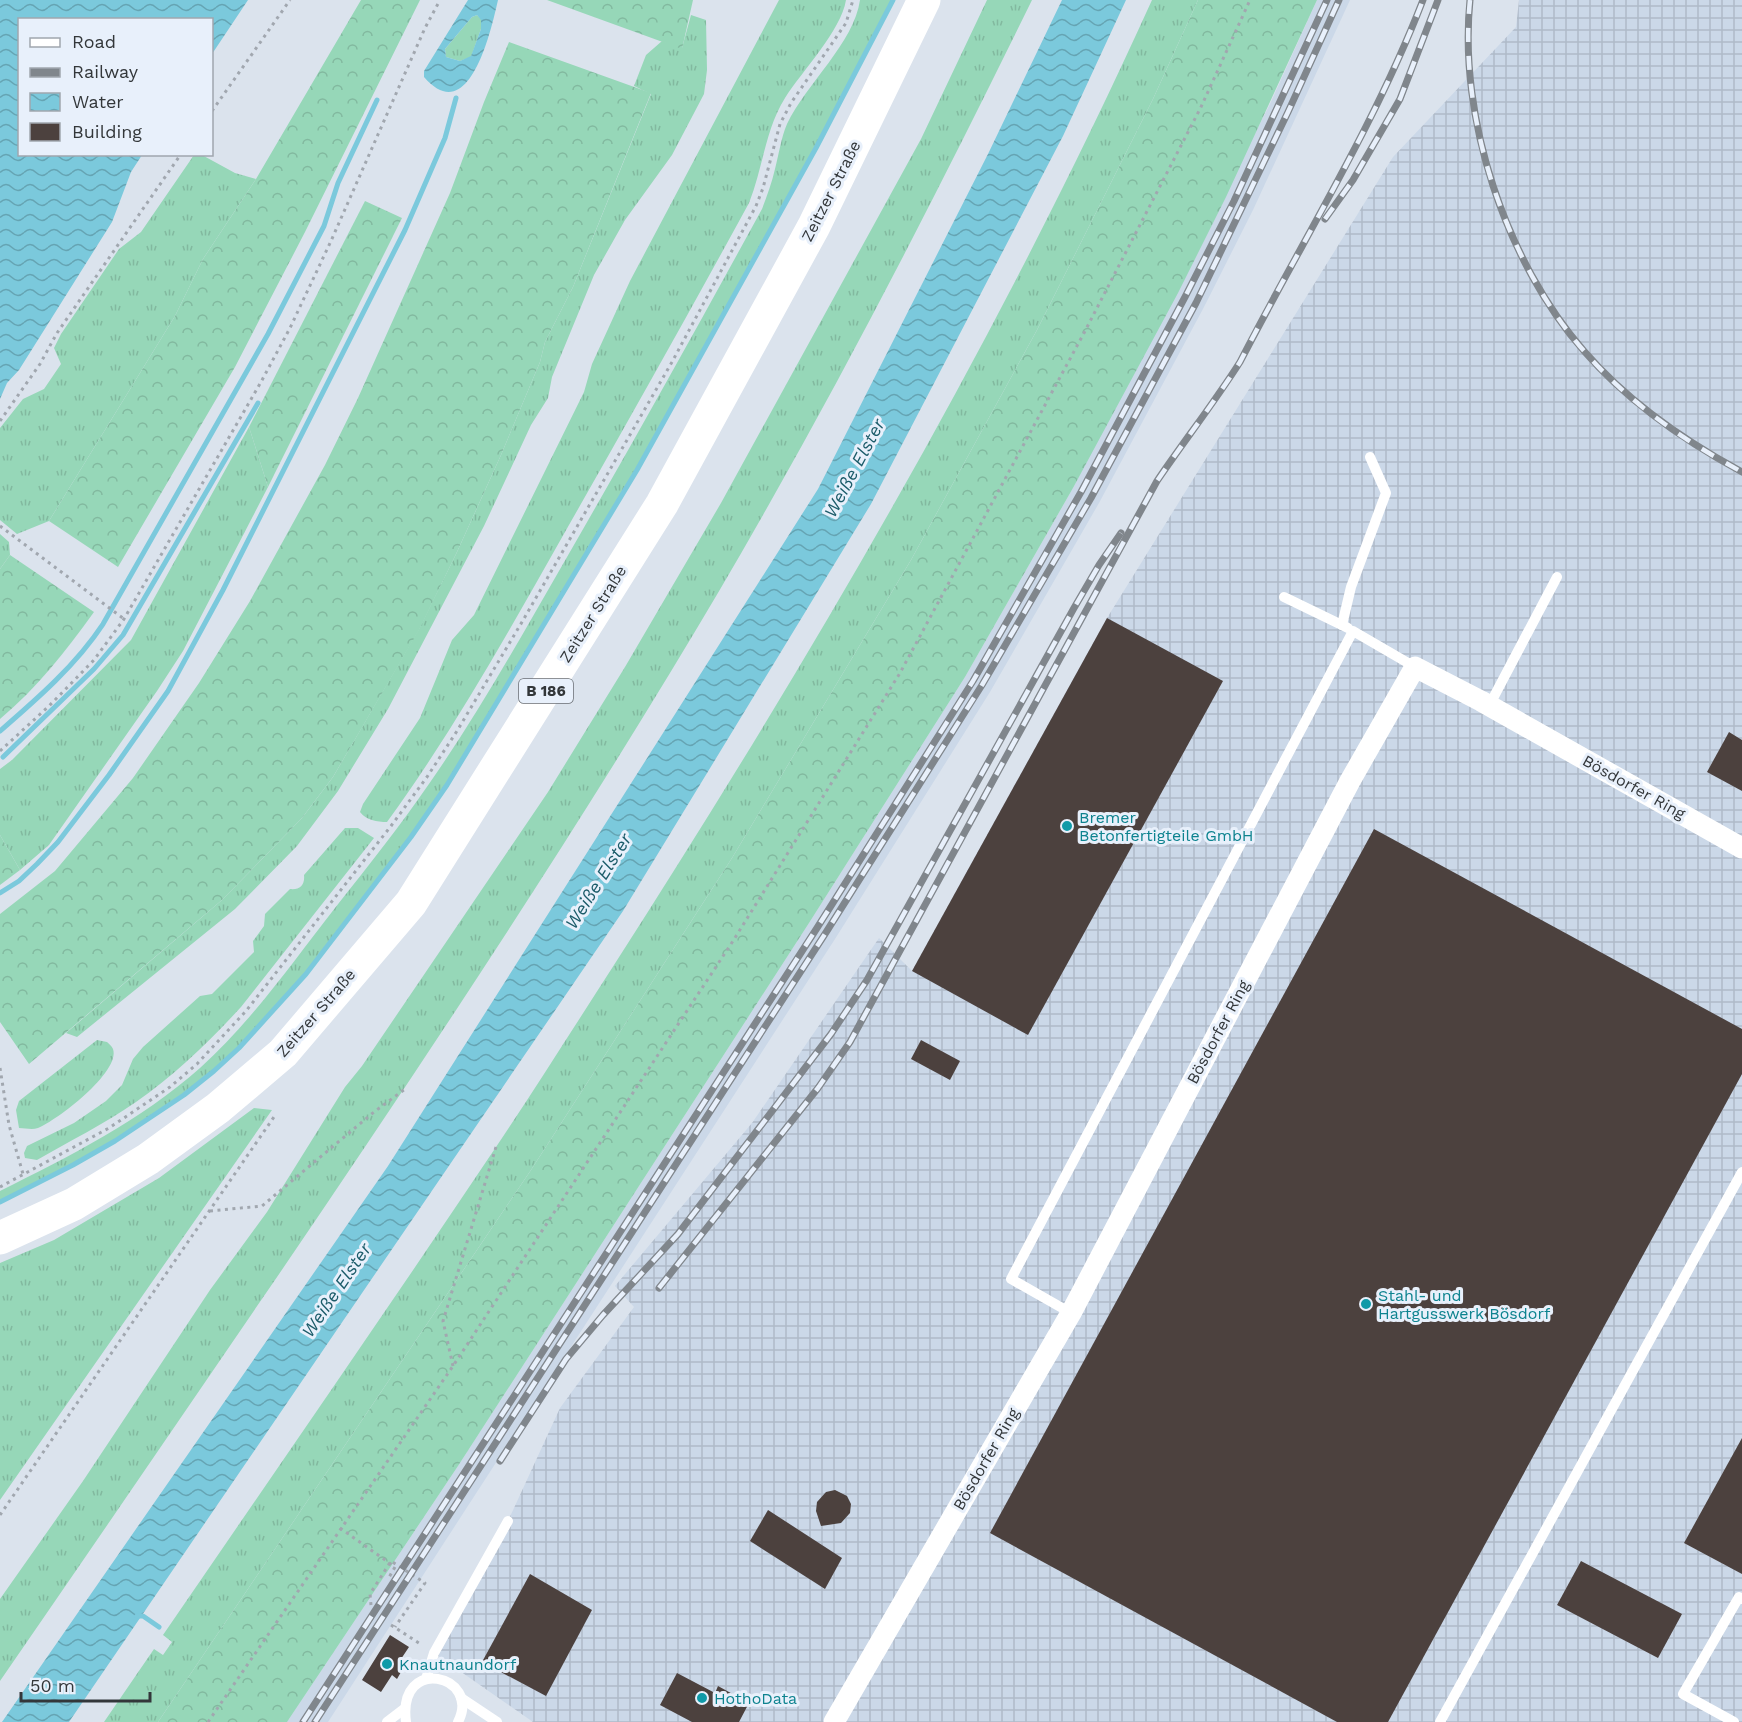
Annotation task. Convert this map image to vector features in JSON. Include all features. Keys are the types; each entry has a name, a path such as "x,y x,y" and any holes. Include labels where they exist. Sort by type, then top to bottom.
{"main road":[{"name":"Zeitzer Straße","path":"0,1238 74,1204 148,1159 218,1108 283,1053 411,903 662,504 814,225 924,0"}],"street":[{"name":"Bösdorfer Ring","path":"834,1722 1071,1313 1344,792 1414,667 1489,706 1742,848"}],"lane":[{"path":"1342,625 1351,586 1386,493 1370,457"},
{"path":"1489,706 1557,577"},
{"path":"1284,597 1342,625 1414,667"},
{"path":"1071,1313 1011,1279 1353,631"},
{"path":"1440,1722 1742,1172"},
{"path":"426,1679 434,1653 508,1521"},
{"path":"1734,1722 1683,1694 1739,1597 1742,1599"},
{"path":"406,1722 404,1709 406,1697 413,1685 426,1679 446,1680 457,1689 463,1711 458,1722"},
{"path":"461,1698 498,1722"},
{"path":"387,1722 404,1709"}],"path":[{"path":"213,110 290,0"},
{"path":"0,751 50,706 94,660 124,619 290,328 425,28 440,0"},
{"path":"0,1187 117,1123 170,1087 197,1064 254,1002 427,777 522,622 677,352 756,206 763,189 780,124 791,103 846,23 853,0"},
{"path":"208,1722 453,1366 733,941 900,673 1089,323 1201,108 1250,0"},
{"path":"0,421 34,372 57,333 180,156"},
{"path":"0,526 124,619"},
{"path":"0,1068 9,1125 23,1175"},
{"path":"210,1211 262,1206 374,1112 405,1089"},
{"path":"0,1515 276,1114"},
{"path":"453,1366 443,1321 496,1147"},
{"path":"340,1528 395,1567 388,1579"},
{"path":"371,1605 370,1594 391,1561 425,1583 393,1626 434,1653"}],"shaded area":[{"path":"1317,0 1350,0 1253,210 1204,307 1099,503 990,692 835,939 328,1722 287,1722 458,1466 965,677 1073,488 1270,104"},
{"path":"1519,0 1742,0 1742,1722 533,1722 434,1653 508,1521 560,1408 634,1307 615,1286 752,1123 879,938 912,971 1107,618 1393,157 1516,27"}],"green space":[{"path":"361,0 420,0 235,367 118,567 49,521 175,316 203,259 256,179"},
{"path":"547,0 693,0 682,49"},
{"path":"779,0 846,0 843,12 829,38 792,87 778,110 749,203 502,643 435,752 387,822 369,819 360,812 363,804 420,718 452,640 474,615 584,392 592,364 630,281"},
{"path":"860,0 893,0 816,148 637,470 447,785 411,837 306,974 239,1048 214,1071 184,1095 115,1141 0,1202 0,1191 78,1151 129,1121 177,1087 219,1050 271,991 420,797 449,755 515,647 713,298 762,209 787,124 849,32"},
{"path":"987,0 1032,0 859,341 719,591 575,827 427,1054 0,1681 0,1599 83,1481 210,1290 267,1212 345,1087 362,1066 548,792 625,667 721,503 921,139"},
{"path":"1152,0 1198,0 1153,99 1037,330 911,560 732,858 531,1170 158,1722 104,1722 154,1649 163,1655 172,1642 163,1635 509,1127 761,731 901,492 967,371 1032,249"},
{"path":"1198,0 1317,0 1226,197 1178,293 1073,488 965,677 458,1466 287,1722 158,1722 531,1170 732,858 911,560 1037,330 1153,99"},
{"path":"477,15 482,20 481,29 471,57 460,61 446,57 445,49 472,17"},
{"path":"691,15 706,20 707,70 704,94 672,155 625,220 594,275 552,377 548,398 531,425 484,526 388,709 338,791 297,846 235,909 77,1037 66,1033 222,900 302,818 333,777 419,629 501,455 540,362 545,342 573,287 651,94 634,86 646,55 662,41 682,48"},
{"path":"509,42 651,93 573,287 545,342 540,362 457,552 419,630 333,777 302,818 222,900 29,1064 0,1022 0,914 55,871 133,778 199,683 250,601 325,465 358,398 450,193"},
{"path":"193,156 204,156 235,173 256,179 203,259 175,316 49,521 17,534 0,520 0,428 23,399 44,389 61,364 54,348 61,334 119,249 141,232"},
{"path":"365,201 402,218 268,487 249,427"},
{"path":"249,427 268,487 183,651 49,845 20,870 0,835 0,769 12,760 131,640"},
{"path":"0,534 9,542 10,555 0,569"},
{"path":"10,555 94,612 50,668 0,719 0,569"},
{"path":"345,828 358,828 374,838 241,1007 217,1033 164,1081 124,1110 37,1160 25,1158 24,1153 27,1146 74,1123 106,1101 122,1085 133,1059 143,1047 200,996 212,994 254,952 253,941 264,926 265,914 290,889 297,889 301,886 304,882 304,875"},
{"path":"0,835 20,870 0,885"},
{"path":"97,1040 107,1042 113,1049 113,1059 98,1082 72,1106 47,1124 36,1129 19,1128 16,1110 19,1101"},
{"path":"254,1108 272,1110 0,1500 0,1263 54,1240 159,1178"}],"water":[{"path":"0,0 248,0 213,52 213,18 18,18 18,156 141,156 131,172 112,222 19,370 7,383 0,399"},
{"path":"468,0 498,0 483,52 475,70 465,84 454,91 440,90 424,77 424,71","holes":["477,15 481,20 481,29 471,56 460,61 446,57 445,49 472,17"]},
{"name":"Weiße Elster","path":"1062,0 1126,0 1063,136 871,504 623,911 69,1722 2,1722 388,1166 818,489 988,154"}],"building":[{"name":"Bremer Betonfertigteile GmbH","path":"1107,618 1223,681 1028,1035 912,971"},
{"path":"1729,732 1742,740 1742,791 1707,772"},
{"name":"Stahl- und Hartgusswerk Bösdorf","path":"1374,829 1742,1029 1742,1074 1388,1722 1337,1722 990,1533"},
{"path":"921,1040 960,1061 950,1080 911,1059"},
{"path":"1742,1438 1742,1574 1684,1543"},
{"path":"835,1490 847,1496 851,1504 850,1513 841,1523 821,1526 816,1511 817,1502 826,1492"},
{"path":"768,1510 842,1558 825,1589 750,1541"},
{"path":"1581,1561 1682,1614 1658,1658 1557,1605"},
{"path":"530,1574 592,1610 546,1696 482,1662"},
{"name":"Knautnaundorf","path":"390,1635 409,1647 399,1662 405,1665 397,1679 392,1675 381,1692 362,1680"},
{"name":"HothoData","path":"677,1673 715,1693 718,1686 749,1703 739,1722 692,1722 660,1705"}],"waterway":[{"path":"0,1202 115,1141 184,1095 214,1071 239,1048 306,974 411,837 447,785 637,470 816,148 893,0"},
{"path":"0,893 19,881 58,842 168,691 223,590 405,230 445,138 456,98"},
{"path":"0,731 42,694 81,654 103,624 268,334 324,226 338,183 377,100"},
{"path":"3,757 94,669 123,635 258,403"},
{"path":"137,1616 143,1616 159,1627"}],"railway":[{"path":"303,1722 817,928 973,681 1081,492 1185,297 1234,201 1327,0"},
{"path":"315,1722 825,934 982,685 1091,498 1196,303 1339,0"},
{"path":"659,1288 818,1088 850,1042 1157,481 1240,362 1360,138 1404,47 1423,0"},
{"path":"1325,219 1353,180 1400,99 1438,0"},
{"path":"1470,0 1468,45 1472,92 1480,139 1493,186 1510,232 1532,275 1556,315 1584,351 1619,387 1657,419 1742,472"},
{"path":"500,1461 566,1359 603,1315 678,1234 831,1034 867,980 1074,608 1121,533"}],"place":[{"name":"Bremer Betonfertigteile GmbH","path":"1067,826"},
{"name":"Stahl- und Hartgusswerk Bösdorf","path":"1366,1304"},
{"name":"Knautnaundorf","path":"387,1664"},
{"name":"HothoData","path":"702,1698"}]}
